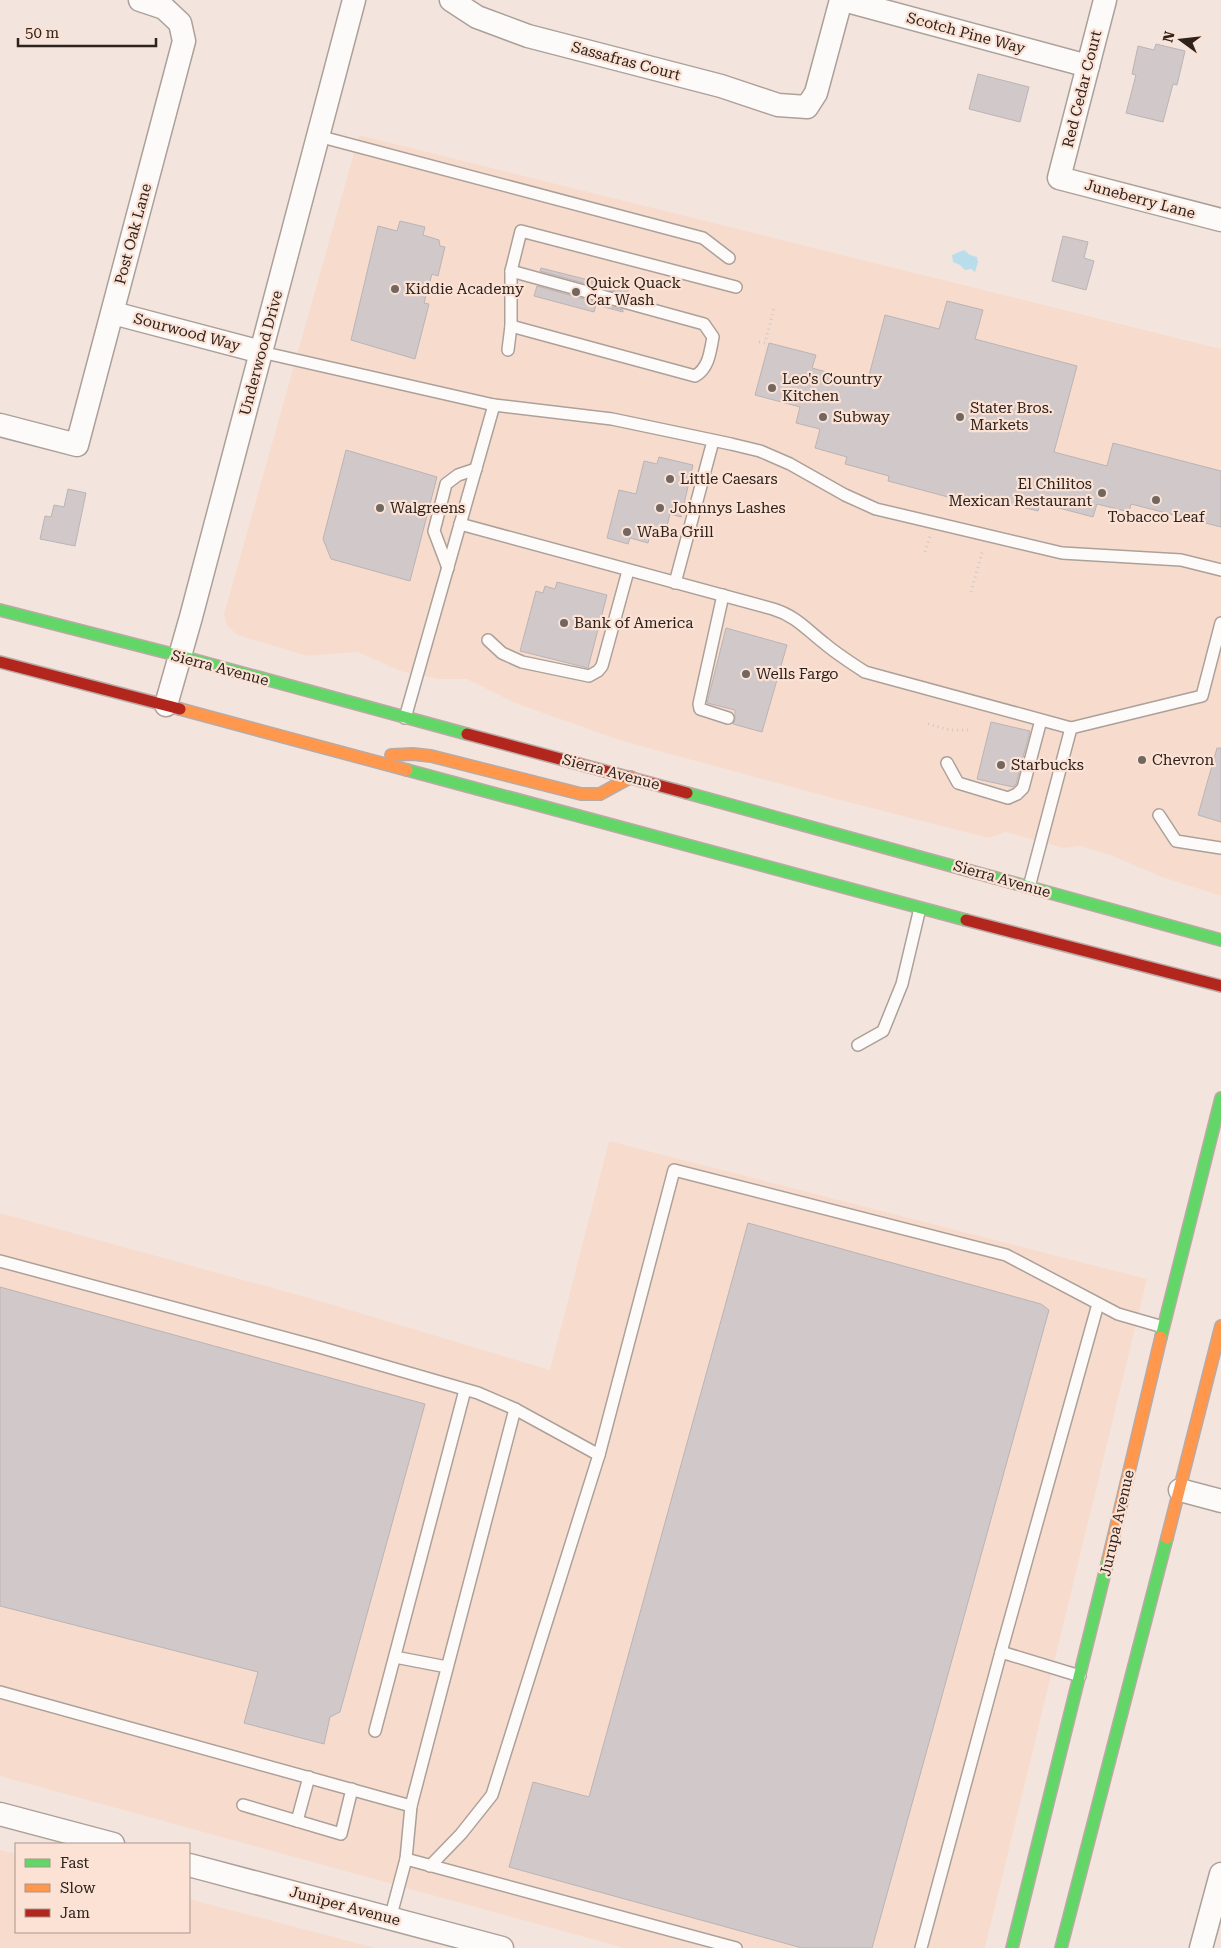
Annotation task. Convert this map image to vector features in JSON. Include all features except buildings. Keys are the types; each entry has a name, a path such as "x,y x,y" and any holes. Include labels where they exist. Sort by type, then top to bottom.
{"main road":[{"name":"Sierra Avenue","path":"0,610 180,656 405,718 631,777 1221,940"},
{"path":"0,662 920,908 1221,986"},
{"path":"354,757 413,754 431,756 581,794 600,794 631,777"},
{"name":"Jurupa Avenue","path":"1012,1948 1080,1676 1163,1327 1221,1098"},
{"path":"1061,1948 1221,1326"}],"street":[{"name":"Post Oak Lane","path":"0,425 77,445 184,41 180,23 164,8 140,0"},
{"name":"Underwood Drive","path":"166,705 354,0"},
{"name":"Sassafras Court","path":"451,0 477,17 528,36 722,86 778,104 807,107 816,93 842,0"},
{"name":"Scotch Pine Way","path":"842,0 1088,66"},
{"name":"Red Cedar Court","path":"1059,178 1105,0"},
{"name":"Juneberry Lane","path":"1059,178 1221,220"},
{"name":"Sourwood Way","path":"112,312 261,352"},
{"path":"1180,1490 1221,1501"},
{"path":"0,1814 109,1843"},
{"name":"Juniper Avenue","path":"190,1864 502,1948"},
{"path":"1201,1948 1221,1874"}],"lane":[{"path":"318,136 694,235 703,238 729,258"},
{"path":"508,350 511,270 521,231 736,287"},
{"path":"510,326 695,376 702,372 707,365 713,337 704,324 511,270"},
{"path":"261,352 494,405 612,419 760,452 790,464 876,509 1062,553 1181,560 1221,570"},
{"path":"405,718 494,405"},
{"path":"675,583 713,441"},
{"path":"448,568 434,531 446,484 458,475 476,469"},
{"path":"460,524 788,614 841,657 865,672 1071,728 1202,696 1221,623"},
{"path":"488,640 502,653 522,662 589,676 598,671 602,666 628,571"},
{"path":"723,595 699,704 700,708 728,718"},
{"path":"947,763 958,783 1008,798 1017,794 1022,788 1041,720"},
{"path":"1029,887 1071,728"},
{"path":"1159,815 1176,841 1221,848"},
{"path":"858,1045 883,1031 902,984 920,908"},
{"path":"430,1866 461,1834 492,1795 599,1456 674,1170 1006,1255 1118,1314 1163,1327"},
{"path":"0,1261 319,1347 465,1390 515,1409 599,1456"},
{"path":"921,1948 1098,1304"},
{"path":"375,1731 465,1390"},
{"path":"390,1919 406,1860 411,1806 515,1409"},
{"path":"1001,1652 1080,1676"},
{"path":"395,1657 447,1668"},
{"path":"0,1692 411,1806"},
{"path":"297,1821 309,1777"},
{"path":"243,1805 340,1834 352,1789"},
{"path":"406,1860 736,1948"}],"path":[{"path":"759,342 765,343 774,308"},
{"path":"971,592 987,535"},
{"path":"928,724 949,730 968,730"}],"shaded area":[{"path":"359,135 1221,349 1221,896 1162,877 1110,855 1080,846 1064,848 1005,832 989,838 622,741 515,703 467,679 439,679 400,671 358,652 307,656 237,635 226,624 224,614"},
{"path":"609,1141 1147,1279 985,1948 624,1948 0,1776 0,1213 320,1301 550,1370"},
{"path":"0,1850 15,1854 15,1933 190,1933 190,1899 375,1948 0,1948"}],"water":[{"path":"964,250 970,255 977,257 978,262 975,272 971,269 965,270 953,262 952,255"}],"traffic: fast":[{"path":"0,610 180,656 467,734"},
{"path":"407,770 966,920"},
{"path":"687,793 1221,940"},
{"path":"1161,1337 1221,1098"},
{"path":"1061,1948 1167,1538"},
{"path":"1012,1948 1108,1560"}],"traffic: slow":[{"path":"180,709 407,770"},
{"path":"391,755 413,754 431,756 581,794 600,794 631,777"},
{"path":"1167,1538 1221,1326"},
{"path":"1108,1560 1161,1337"}],"traffic: jam":[{"path":"0,662 180,709"},
{"path":"467,734 687,793"},
{"path":"966,920 1221,986"}],"place":[{"name":"Kiddie Academy","path":"395,289"},
{"name":"Quick Quack Car Wash","path":"576,292"},
{"name":"Leo's Country Kitchen","path":"772,388"},
{"name":"Subway","path":"823,417"},
{"name":"Stater Bros. Markets","path":"960,417"},
{"name":"Little Caesars","path":"670,479"},
{"name":"El Chilitos Mexican Restaurant","path":"1102,493"},
{"name":"Tobacco Leaf","path":"1156,500"},
{"name":"Walgreens","path":"380,508"},
{"name":"Johnnys Lashes","path":"660,508"},
{"name":"WaBa Grill","path":"627,532"},
{"name":"Bank of America","path":"564,623"},
{"name":"Wells Fargo","path":"746,674"},
{"name":"Chevron","path":"1142,760"},
{"name":"Starbucks","path":"1001,765"}]}
